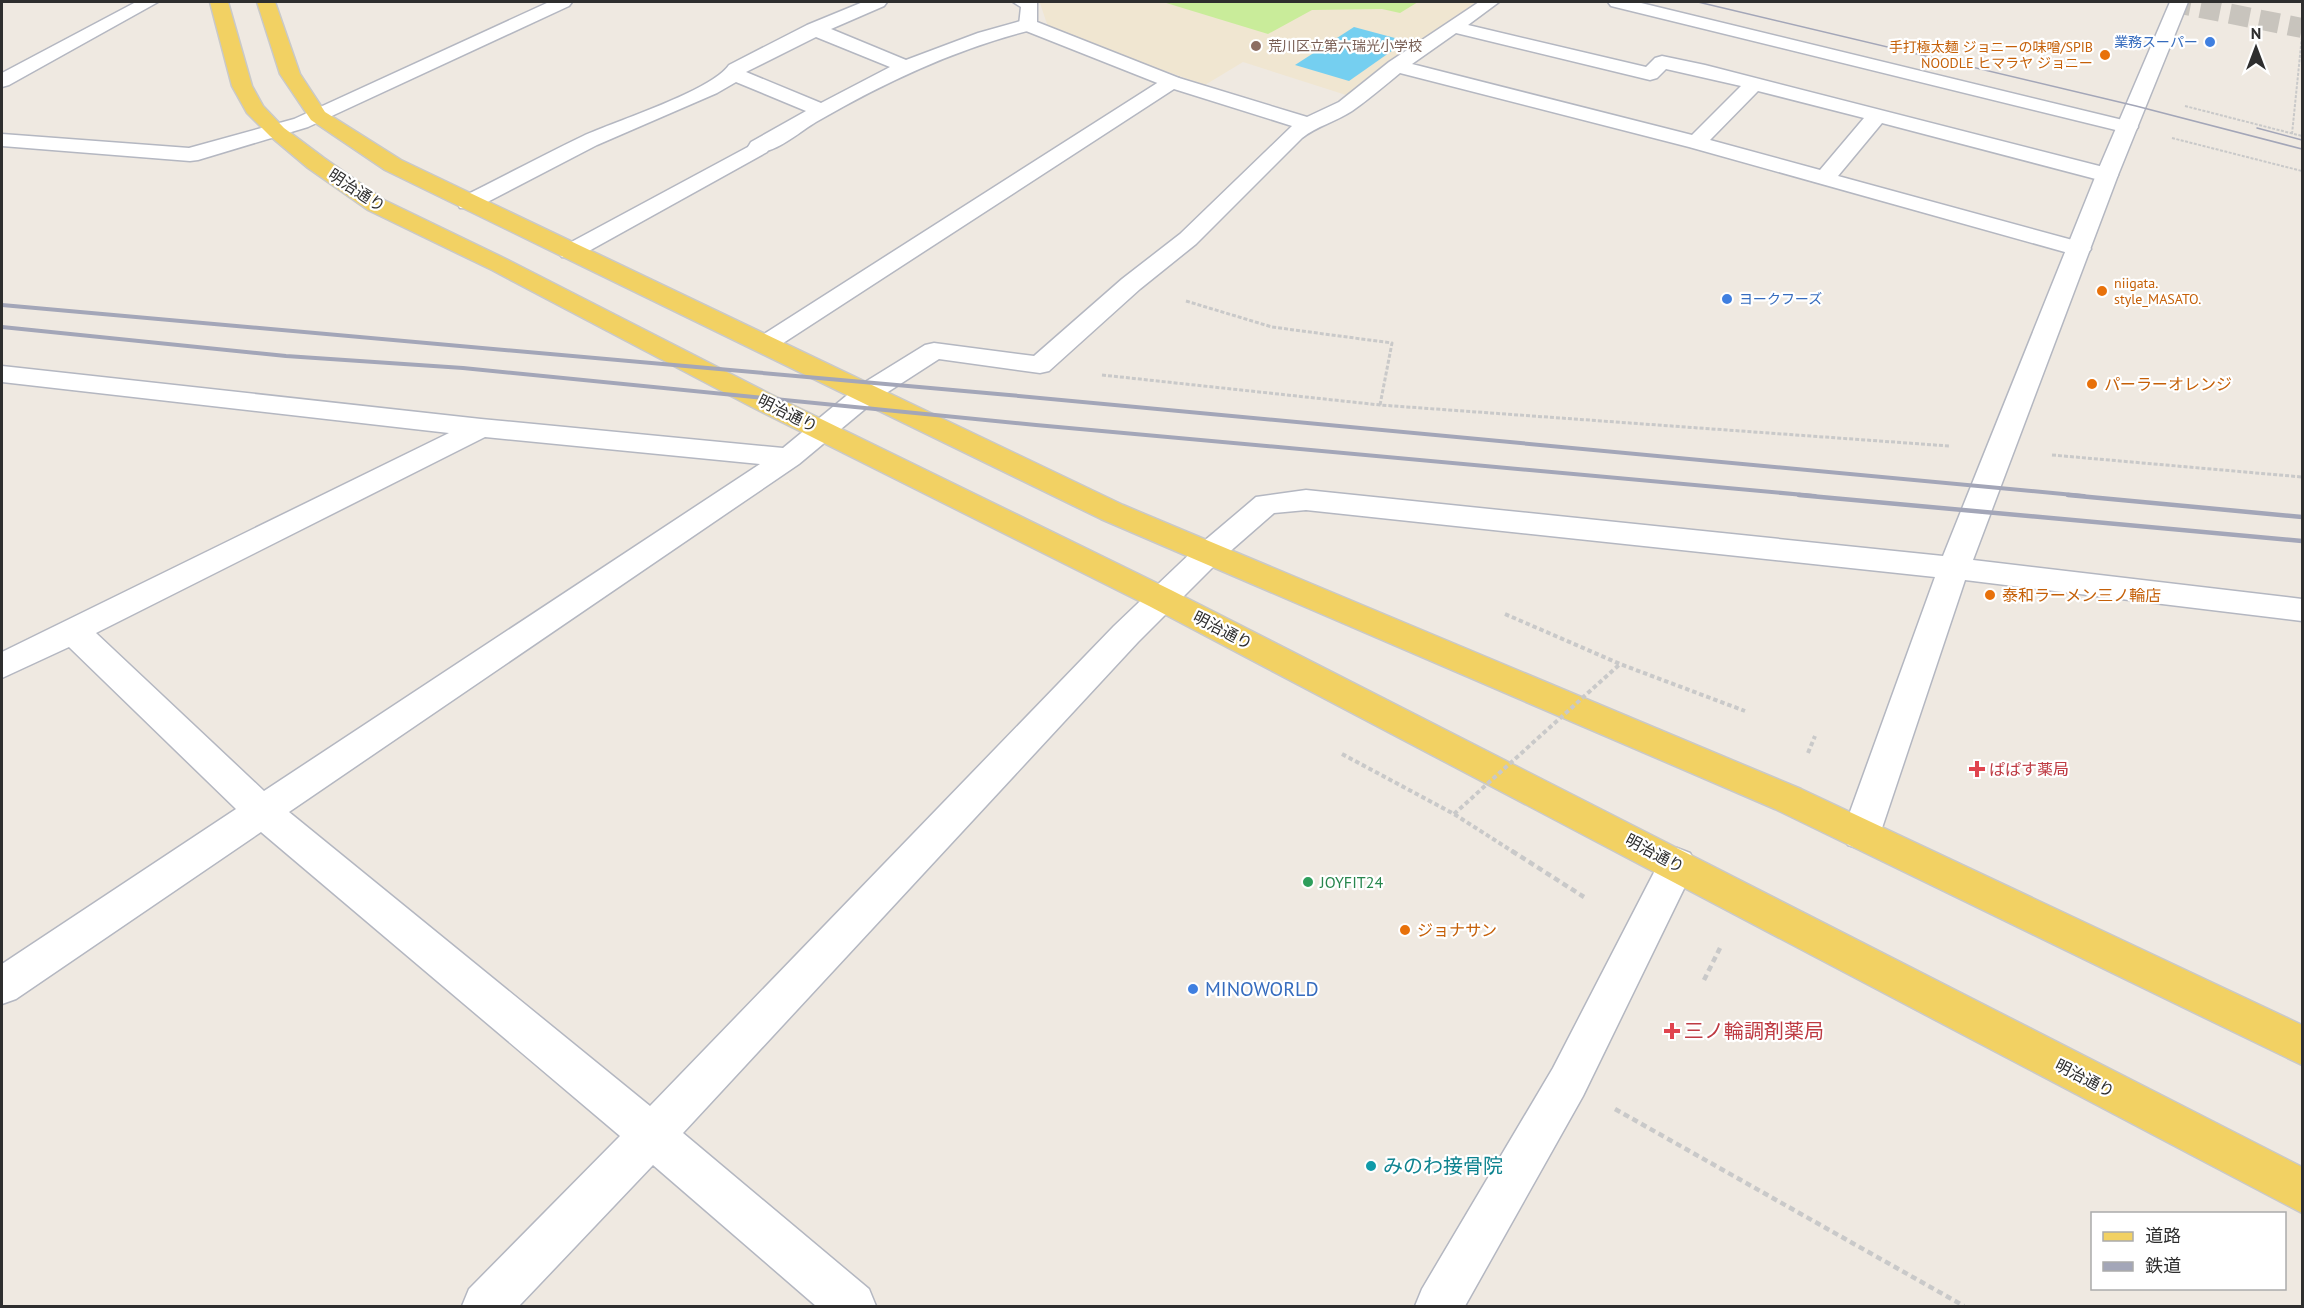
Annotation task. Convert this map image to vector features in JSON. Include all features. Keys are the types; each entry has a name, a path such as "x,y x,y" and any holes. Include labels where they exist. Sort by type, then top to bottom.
{"main road":[{"name":"明治通り","path":"219,2 242,86 254,109 277,132 376,205 1160,598 1677,864 2302,1191"},
{"path":"266,2 291,74 318,116 393,165 1112,512 1788,798 2302,1046"}],"street":[{"path":"2,81 149,2"},
{"path":"2,140 190,155 277,132 318,116 563,2"},
{"path":"468,203 590,141 710,89 735,74 736,69 814,29 878,2"},
{"path":"1022,2 1030,4 1028,25"},
{"path":"2,986 789,458 867,393 933,351 1040,365 1131,284 1188,239 1307,124 1324,119 1346,105 1396,66 1490,2"},
{"path":"1617,2 2128,127"},
{"path":"1861,834 1953,568 2107,175 2179,2"},
{"path":"570,252 759,147 820,110 904,66 1008,28 1028,25 1172,82 1307,124"},
{"path":"1453,27 1650,74 1662,62 1755,83 2107,175"},
{"path":"814,29 904,66"},
{"path":"1396,66 1696,143 2079,249"},
{"path":"735,74 820,110"},
{"path":"765,344 1172,82"},
{"path":"1696,143 1755,83"},
{"path":"1824,179 1878,116"},
{"path":"2,374 482,428 789,458"},
{"path":"2,666 482,428"},
{"path":"486,1306 652,1135 1160,598 1266,504 1306,500 1953,568 2302,610"},
{"path":"72,630 263,812 652,1135 852,1306"},
{"path":"1439,1306 1568,1082 1677,864"}],"path":[{"path":"2292,134 2302,36"},
{"path":"2141,95 2302,136"},
{"path":"2128,127 2302,171"},
{"path":"1131,284 1272,327 1392,343 1380,405"},
{"path":"1096,374 1380,405 2000,450 2302,477"},
{"path":"1504,614 1620,664 1745,711"},
{"path":"1454,814 1620,664"},
{"path":"1342,754 1454,814 1584,897"},
{"path":"1568,1082 1964,1306"}],"shaded area":[{"name":"荒川区立第六瑞光小学校","path":"1035,2 1482,2 1346,95 1243,62 1205,85 1049,30 1040,3"}],"green space":[{"path":"1163,2 1418,2 1400,13 1382,9 1312,10 1268,34"}],"water":[{"path":"1354,27 1406,41 1349,81 1295,65"}],"tunnel":[{"path":"2171,2 2302,28"}],"tram line":[{"path":"1698,2 2136,106 2302,149"},
{"path":"2257,128 2302,140"}],"railway":[{"path":"2,305 1009,395 2084,496"},
{"path":"2,327 286,356 463,368 1036,425 1815,496"},
{"path":"1799,495 2302,541"},
{"path":"2068,495 2302,517"}],"place":[{"name":"業務スーパー","path":"2210,42"},
{"name":"荒川区立第六瑞光小学校","path":"1256,46"},
{"name":"手打極太麺 ジョニーの味噌/SPIB NOODLE ヒマラヤ ジョニー","path":"2105,55"},
{"name":"niigata. style_MASATO.","path":"2102,291"},
{"name":"ヨークフーズ","path":"1727,299"},
{"name":"パーラーオレンジ","path":"2092,384"},
{"name":"泰和ラーメン三ノ輪店","path":"1990,595"},
{"name":"ぱぱす薬局","path":"1977,769"},
{"name":"JOYFIT24","path":"1308,882"},
{"name":"ジョナサン","path":"1405,930"},
{"name":"MINOWORLD","path":"1193,989"},
{"name":"三ノ輪調剤薬局","path":"1672,1031"},
{"name":"みのわ接骨院","path":"1371,1166"}]}
